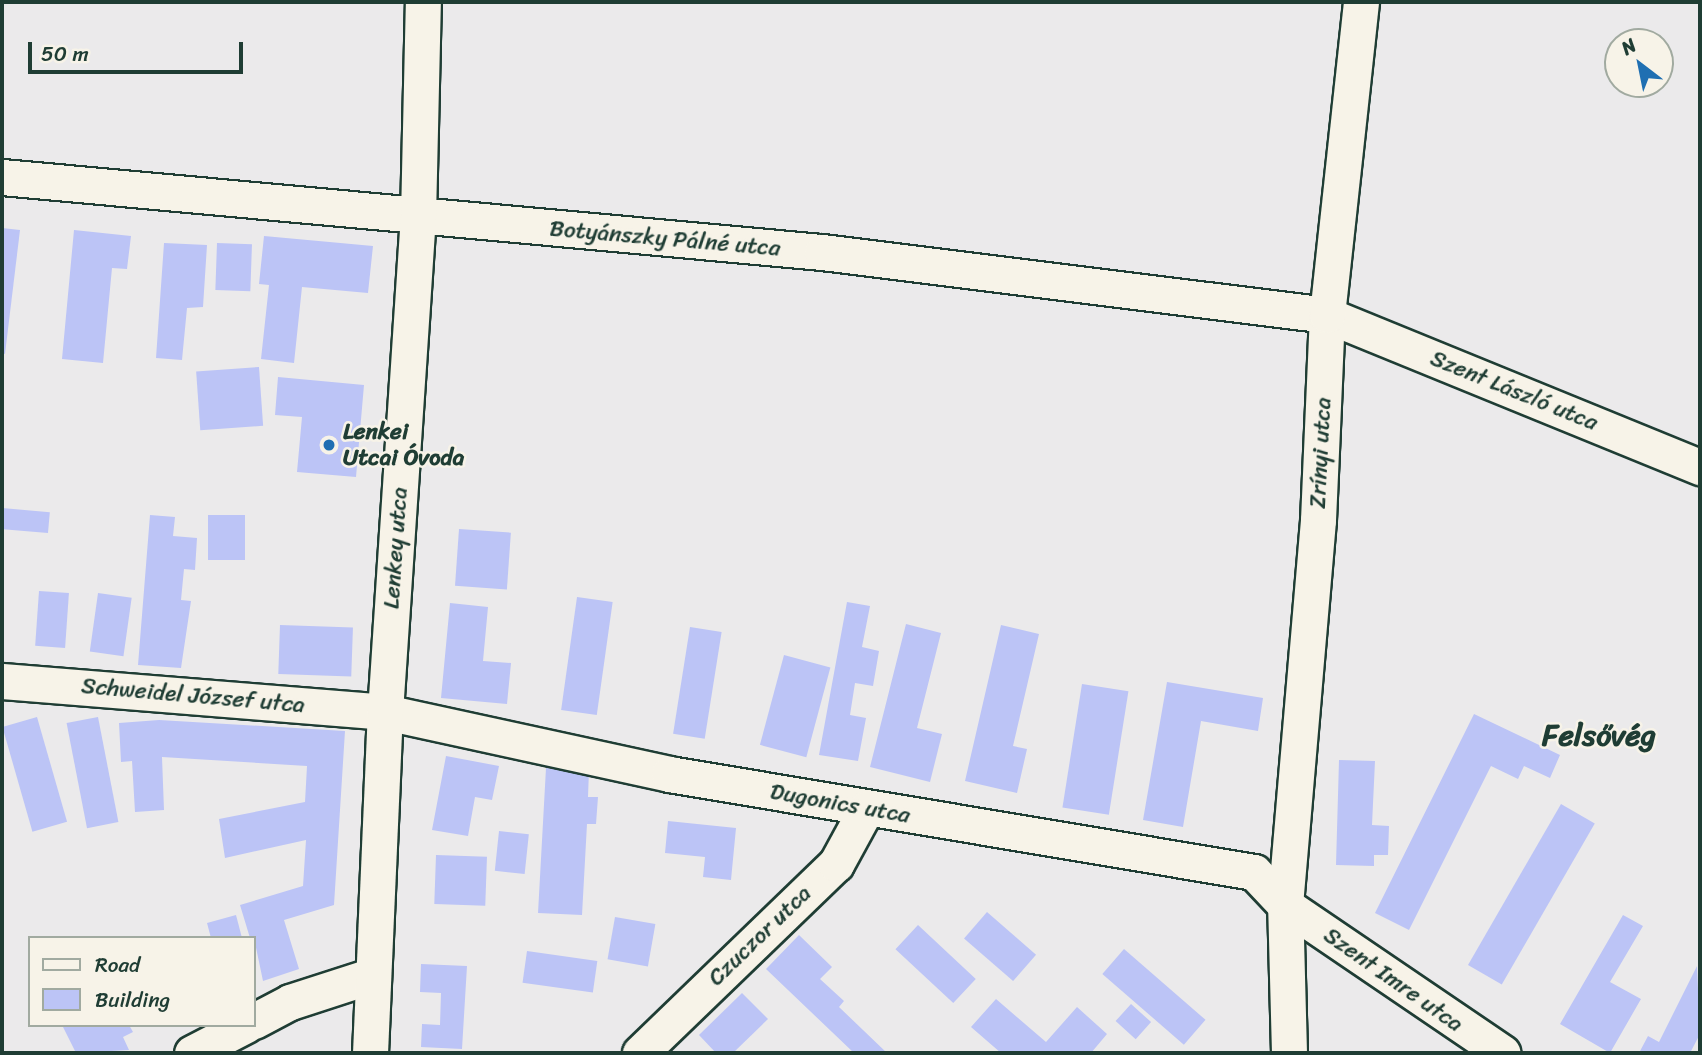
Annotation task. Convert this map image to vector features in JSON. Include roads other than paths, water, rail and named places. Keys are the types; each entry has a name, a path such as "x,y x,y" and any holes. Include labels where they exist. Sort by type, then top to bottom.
{"street":[{"name":"Lenkey utca","path":"370,1053 370,976 385,712 418,217 423,2"},
{"name":"Zrínyi utca","path":"1289,1053 1285,905 1318,520 1328,315 1361,2"},
{"name":"Botyánszky Pálné utca","path":"2,177 822,253 1328,315"},
{"name":"Szent László utca","path":"1328,315 1700,467"},
{"name":"Schweidel József utca","path":"2,681 385,712"},
{"name":"Dugonics utca","path":"385,712 669,774 1254,872 1285,905"},
{"name":"Czuczor utca","path":"639,1053 836,864 866,809"},
{"name":"Szent Imre utca","path":"1285,905 1503,1053"},
{"path":"256,1020 290,1002 370,976"},
{"path":"192,1053 242,1027"}],"place":[{"name":"Lenkei Utcai Óvoda","path":"329,445"}],"district":[{"name":"Felsővég","path":"1599,735"}]}
